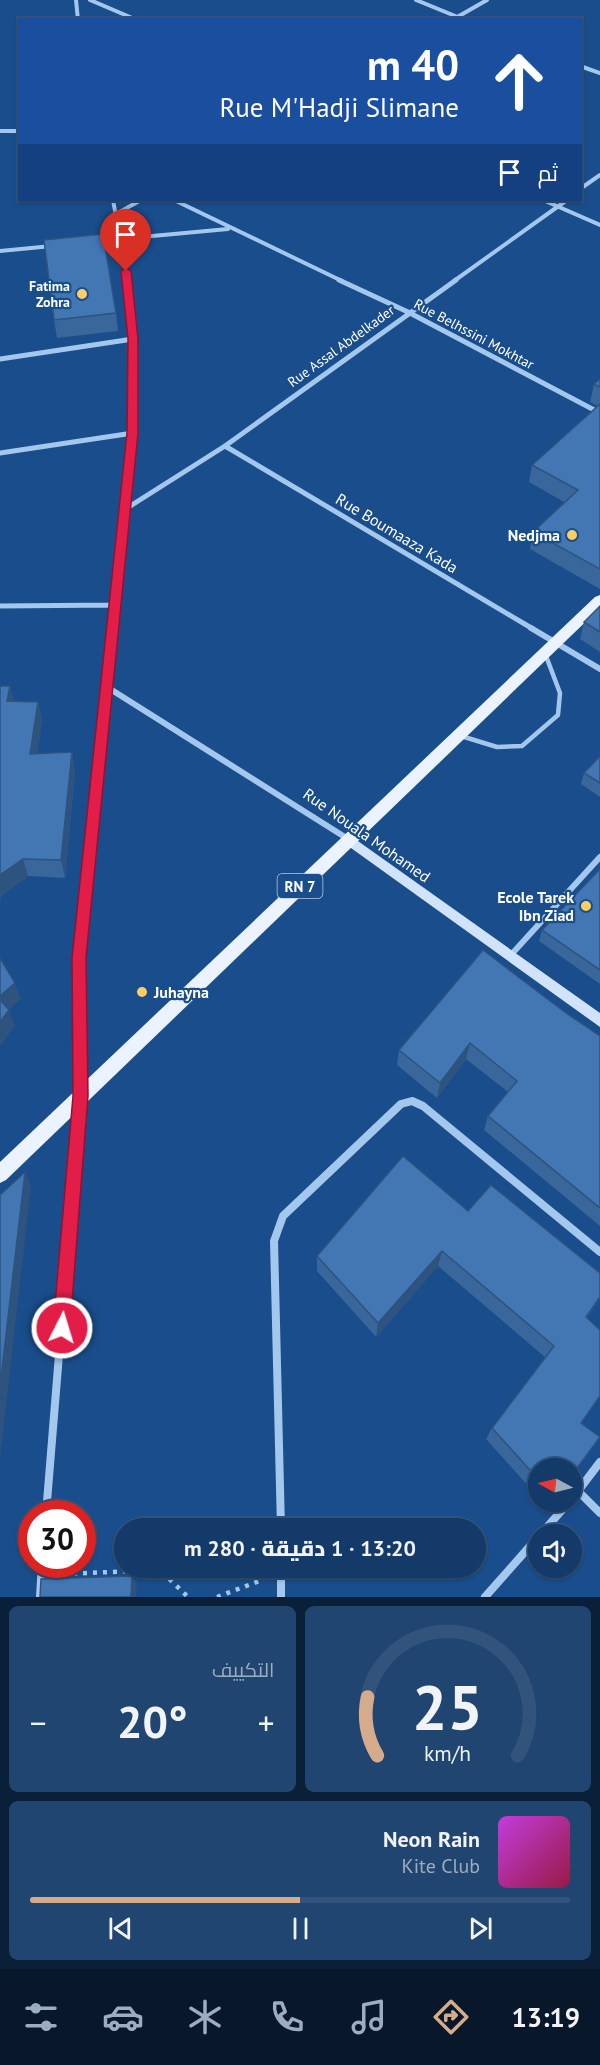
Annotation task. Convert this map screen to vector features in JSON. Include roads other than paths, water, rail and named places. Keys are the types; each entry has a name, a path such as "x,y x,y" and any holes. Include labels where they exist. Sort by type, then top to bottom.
{"main road":[{"name":"RN 7","path":"0,1174 600,600"}],"street":[{"path":"76,0 78,18"},
{"path":"90,0 132,18"},
{"path":"416,0 458,17 487,0"},
{"path":"582,67 600,73"},
{"path":"0,131 18,131"},
{"path":"582,188 600,175"},
{"path":"47,1500 80,1096 79,958 133,433 133,339 129,288 113,201"},
{"path":"116,214 139,201"},
{"name":"Rue Belhssini Mokhtar","path":"176,201 228,228 408,312 600,413"},
{"path":"546,201 600,225"},
{"name":"Rue Assal Abdelkader","path":"127,508 225,446 408,312 566,201"},
{"path":"87,242 228,228"},
{"path":"0,251 55,245"},
{"path":"0,359 133,339"},
{"path":"0,453 133,433"},
{"name":"Rue Boumaaza Kada","path":"225,446 550,648 600,669"},
{"path":"0,606 114,605"},
{"name":"Rue Nouala Mohamed","path":"107,687 348,839 509,958 600,1021"},
{"path":"509,958 600,857"},
{"path":"280,1518 274,1241 277,1225 283,1216 401,1104 412,1101 423,1106 600,1252"},
{"path":"582,1486 600,1462"},
{"path":"582,1495 600,1513"},
{"path":"550,1524 560,1512"},
{"path":"485,1597 528,1549"},
{"path":"40,1597 41,1578"},
{"path":"281,1578 281,1597"}],"lane":[{"path":"458,735 496,747 522,746 558,715 560,693 550,648"}],"place":[{"name":"Fatima Zohra","path":"82,294"},
{"name":"Nedjma","path":"572,535"},
{"name":"Ecole Tarek Ibn Ziad","path":"586,906"},
{"name":"Juhayna","path":"142,992"}]}
